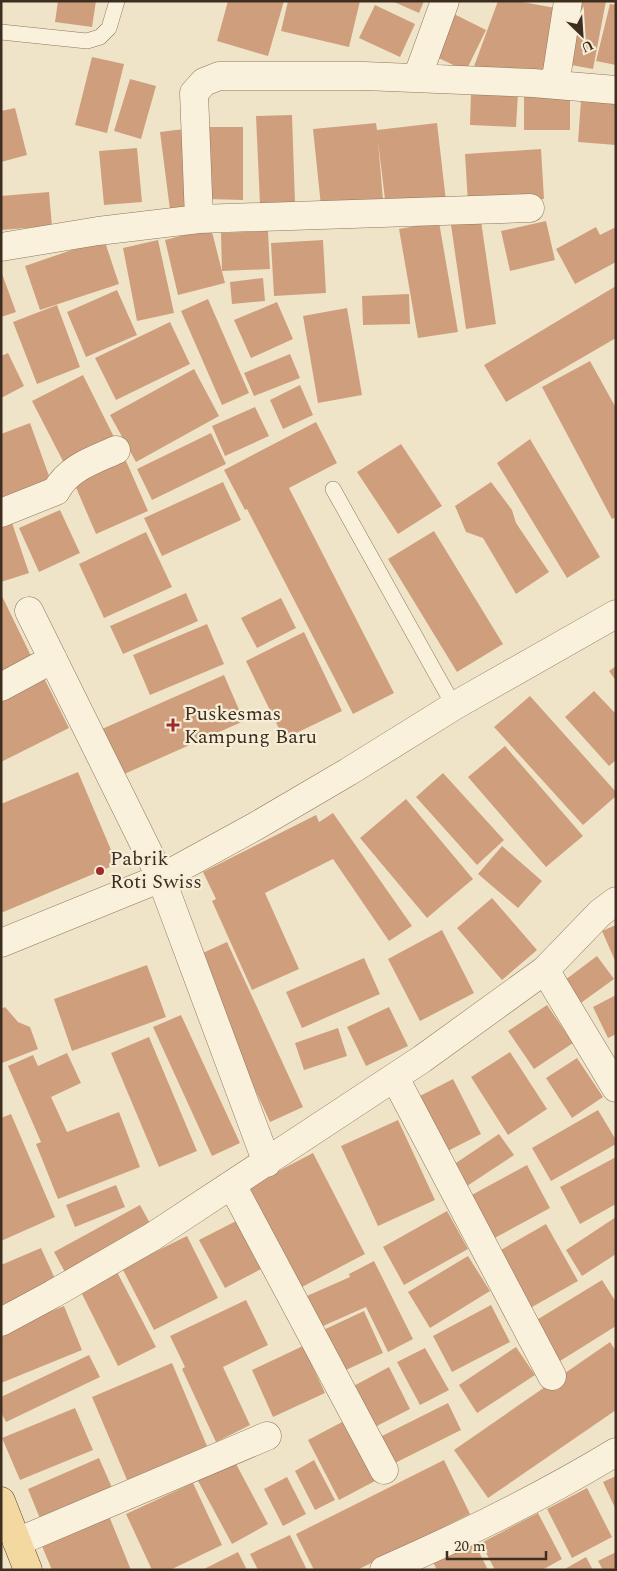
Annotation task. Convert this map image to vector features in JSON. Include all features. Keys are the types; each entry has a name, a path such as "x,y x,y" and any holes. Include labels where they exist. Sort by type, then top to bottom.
{"main road":[{"path":"1,1501 28,1570"}],"street":[{"path":"417,78 445,1"},
{"path":"555,85 568,1"},
{"path":"199,219 194,93 204,82 219,76 364,76 555,85 616,90"},
{"path":"1,247 98,231 199,219 530,208"},
{"path":"1,513 56,491 60,484 78,468 116,450"},
{"path":"29,611 161,878 267,1163"},
{"path":"1,943 161,878 264,822 454,706 616,614"},
{"path":"1,686 52,659"},
{"path":"1,1322 152,1237 395,1078 545,970 600,913 616,901"},
{"path":"545,970 616,1088"},
{"path":"395,1078 552,1376"},
{"path":"232,1185 384,1470"},
{"path":"17,1542 266,1436"},
{"path":"384,1570 499,1517 575,1477 616,1452"}],"lane":[{"path":"1,32 86,41 100,37 110,28 117,1"},
{"path":"333,489 454,706"}],"building":[{"path":"58,1 96,1 92,27 55,22"},
{"path":"228,1 284,1 268,56 217,41"},
{"path":"288,1 360,1 349,47 281,31"},
{"path":"392,1 424,1 419,13"},
{"path":"498,1 517,1 561,9 548,79 473,69"},
{"path":"572,1 606,1 593,69 560,63"},
{"path":"610,4 616,5 616,65 596,61"},
{"path":"375,5 415,24 400,57 359,38"},
{"path":"450,12 486,30 466,71 430,54"},
{"path":"92,57 124,64 107,133 75,125"},
{"path":"130,79 156,86 141,139 114,131"},
{"path":"524,90 570,90 570,130 524,130"},
{"path":"471,91 518,93 516,127 470,125"},
{"path":"581,100 616,103 616,145 578,142"},
{"path":"15,108 27,155 1,162 1,111"},
{"path":"292,115 295,203 260,204 256,116"},
{"path":"376,123 377,130 437,123 446,201 386,208 378,141 383,200 321,206 313,129"},
{"path":"207,127 243,127 243,200 206,199"},
{"path":"184,129 195,206 170,210 160,132"},
{"path":"137,148 142,202 104,205 99,151"},
{"path":"541,149 544,199 468,203 465,154"},
{"path":"49,192 52,226 1,230 1,196"},
{"path":"481,221 496,324 466,329 451,225"},
{"path":"546,221 555,260 510,271 501,231"},
{"path":"439,222 458,332 418,338 399,229"},
{"path":"596,227 600,235 616,227 616,262 575,284 556,249"},
{"path":"211,228 225,283 178,295 165,240"},
{"path":"268,231 270,269 222,271 221,233"},
{"path":"104,239 119,284 40,310 25,266"},
{"path":"158,240 174,313 137,321 123,248"},
{"path":"323,240 326,293 274,296 271,243"},
{"path":"1,271 16,312 1,317"},
{"path":"263,278 265,301 232,304 230,282"},
{"path":"616,286 616,338 506,402 484,365"},
{"path":"117,290 137,335 86,357 67,312"},
{"path":"409,294 410,324 363,325 362,296"},
{"path":"208,299 249,393 222,405 181,311"},
{"path":"277,302 293,339 251,358 234,320"},
{"path":"57,305 80,367 37,384 13,322"},
{"path":"347,308 362,395 318,403 303,316"},
{"path":"170,322 190,364 116,400 95,358"},
{"path":"8,353 24,386 1,398 1,356"},
{"path":"290,354 300,378 254,396 244,373"},
{"path":"590,361 616,408 616,517 612,519 542,387"},
{"path":"194,369 219,416 136,462 110,415"},
{"path":"83,375 116,441 66,467 32,401"},
{"path":"300,385 313,415 283,429 270,400"},
{"path":"255,407 269,436 225,456 212,426"},
{"path":"316,422 337,463 289,488 394,693 353,714 247,509 245,510 224,470"},
{"path":"30,423 53,487 1,506 1,434"},
{"path":"211,433 226,464 152,500 137,469"},
{"path":"530,439 600,557 567,578 497,463"},
{"path":"401,444 442,506 398,534 357,472"},
{"path":"123,454 148,511 96,534 71,476"},
{"path":"223,482 241,520 162,556 144,518"},
{"path":"491,482 512,510 516,523 549,572 516,594 483,538 466,532 455,506"},
{"path":"60,510 80,553 39,572 19,528"},
{"path":"10,517 29,573 1,582 1,520"},
{"path":"434,531 503,644 457,672 388,559"},
{"path":"146,532 172,587 104,618 79,564"},
{"path":"186,593 198,621 123,654 110,626"},
{"path":"1,594 33,660 1,675"},
{"path":"281,598 296,628 257,648 241,618"},
{"path":"207,624 224,664 150,695 133,655"},
{"path":"304,632 342,711 284,739 246,661"},
{"path":"616,666 616,681 609,671"},
{"name":"Puskesmas Kampung Baru","path":"224,675 244,721 122,775 102,729"},
{"path":"43,676 69,728 1,762 1,696"},
{"path":"594,691 616,714 616,760 609,766 565,717"},
{"path":"530,696 616,792 616,796 583,825 494,727"},
{"path":"505,746 583,836 546,867 468,777"},
{"path":"78,772 117,864 1,913 1,804"},
{"path":"443,773 504,840 477,865 416,797"},
{"path":"406,799 473,879 427,918 360,838"},
{"path":"333,813 412,926 389,941 333,859 265,893 299,969 252,990 212,901 216,899 203,872 316,815 319,822"},
{"path":"502,846 542,881 518,908 478,874"},
{"path":"492,898 537,950 502,980 457,928"},
{"path":"616,925 616,963 602,931"},
{"path":"442,930 474,993 420,1021 388,959"},
{"path":"227,942 303,1107 270,1122 194,957"},
{"path":"597,956 614,979 578,1005 561,983"},
{"path":"364,958 380,994 302,1028 286,992"},
{"path":"147,965 166,1017 72,1051 54,999"},
{"path":"616,995 616,1034 608,1038 593,1007"},
{"path":"547,1005 573,1043 534,1069 508,1031"},
{"path":"5,1007 18,1022 30,1027 38,1049 2,1063 1,1009"},
{"path":"389,1007 408,1046 366,1066 347,1027"},
{"path":"181,1015 240,1143 212,1156 153,1027"},
{"path":"338,1028 347,1056 304,1070 295,1043"},
{"path":"149,1037 197,1151 159,1167 111,1053"},
{"path":"510,1052 547,1109 508,1135 471,1077"},
{"path":"67,1053 81,1083 51,1097 67,1132 119,1112 140,1167 58,1199 36,1144 41,1142 8,1066 33,1055 38,1066"},
{"path":"577,1058 603,1097 572,1118 546,1078"},
{"path":"453,1079 481,1134 442,1154 414,1099"},
{"path":"598,1110 616,1140 616,1144 551,1181 532,1148"},
{"path":"11,1114 55,1217 1,1241 1,1118"},
{"path":"398,1120 435,1200 378,1226 341,1146"},
{"path":"499,1134 514,1155 464,1188 450,1167"},
{"path":"313,1153 365,1254 300,1288 248,1187"},
{"path":"616,1157 616,1204 580,1224 560,1187"},
{"path":"527,1165 550,1208 491,1240 468,1197"},
{"path":"116,1185 125,1207 75,1227 66,1205"},
{"path":"140,1205 152,1227 66,1274 54,1252"},
{"path":"447,1211 468,1249 404,1285 383,1247"},
{"path":"616,1217 616,1254 582,1276 566,1250"},
{"path":"236,1221 261,1269 225,1288 199,1240"},
{"path":"546,1224 578,1281 525,1311 492,1255"},
{"path":"187,1236 218,1298 154,1330 122,1268"},
{"path":"41,1248 56,1281 1,1305 1,1265"},
{"path":"468,1256 490,1291 430,1328 408,1292"},
{"path":"374,1261 413,1339 388,1352 366,1307 314,1330 300,1299 350,1277 349,1274"},
{"path":"116,1270 156,1347 118,1366 79,1288"},
{"path":"602,1280 616,1302 616,1326 560,1361 535,1321"},
{"path":"246,1300 268,1345 223,1367 250,1425 216,1442 182,1369 185,1367 170,1336"},
{"path":"491,1305 510,1342 452,1372 433,1336"},
{"path":"64,1306 82,1350 1,1383 1,1332"},
{"path":"364,1311 383,1353 337,1374 319,1332"},
{"path":"610,1342 616,1351 616,1410 488,1498 454,1450"},
{"path":"303,1346 325,1393 273,1417 252,1370"},
{"path":"516,1347 535,1375 477,1413 459,1385"},
{"path":"425,1348 449,1390 420,1405 397,1362"},
{"path":"89,1355 100,1377 6,1422 1,1412 1,1397"},
{"path":"172,1363 207,1446 127,1480 92,1397"},
{"path":"389,1367 410,1409 369,1430 348,1389"},
{"path":"448,1403 461,1430 385,1468 372,1441"},
{"path":"75,1408 93,1450 20,1480 2,1438"},
{"path":"344,1421 375,1481 339,1500 308,1440"},
{"path":"99,1458 113,1490 41,1521 28,1489"},
{"path":"234,1460 268,1524 232,1544 197,1479"},
{"path":"314,1460 335,1500 315,1510 295,1471"},
{"path":"444,1460 470,1514 357,1570 314,1570 296,1534"},
{"path":"616,1476 616,1510 603,1482"},
{"path":"287,1477 306,1514 283,1526 264,1489"},
{"path":"193,1483 222,1545 170,1570 152,1570 126,1514"},
{"path":"587,1488 612,1537 572,1558 547,1509"},
{"path":"107,1511 131,1570 52,1570 39,1539"},
{"path":"538,1513 562,1559 542,1570 495,1570 481,1543"},
{"path":"290,1535 307,1570 258,1570 250,1554"},
{"path":"474,1542 488,1570 437,1570 433,1562"},
{"path":"238,1552 247,1570 202,1570"},
{"path":"616,1552 616,1570 603,1570 598,1561"},
{"path":"586,1557 593,1570 563,1570"}],"place":[{"name":"Puskesmas Kampung Baru","path":"173,725"},
{"name":"Pabrik Roti Swiss","path":"100,871"}]}
